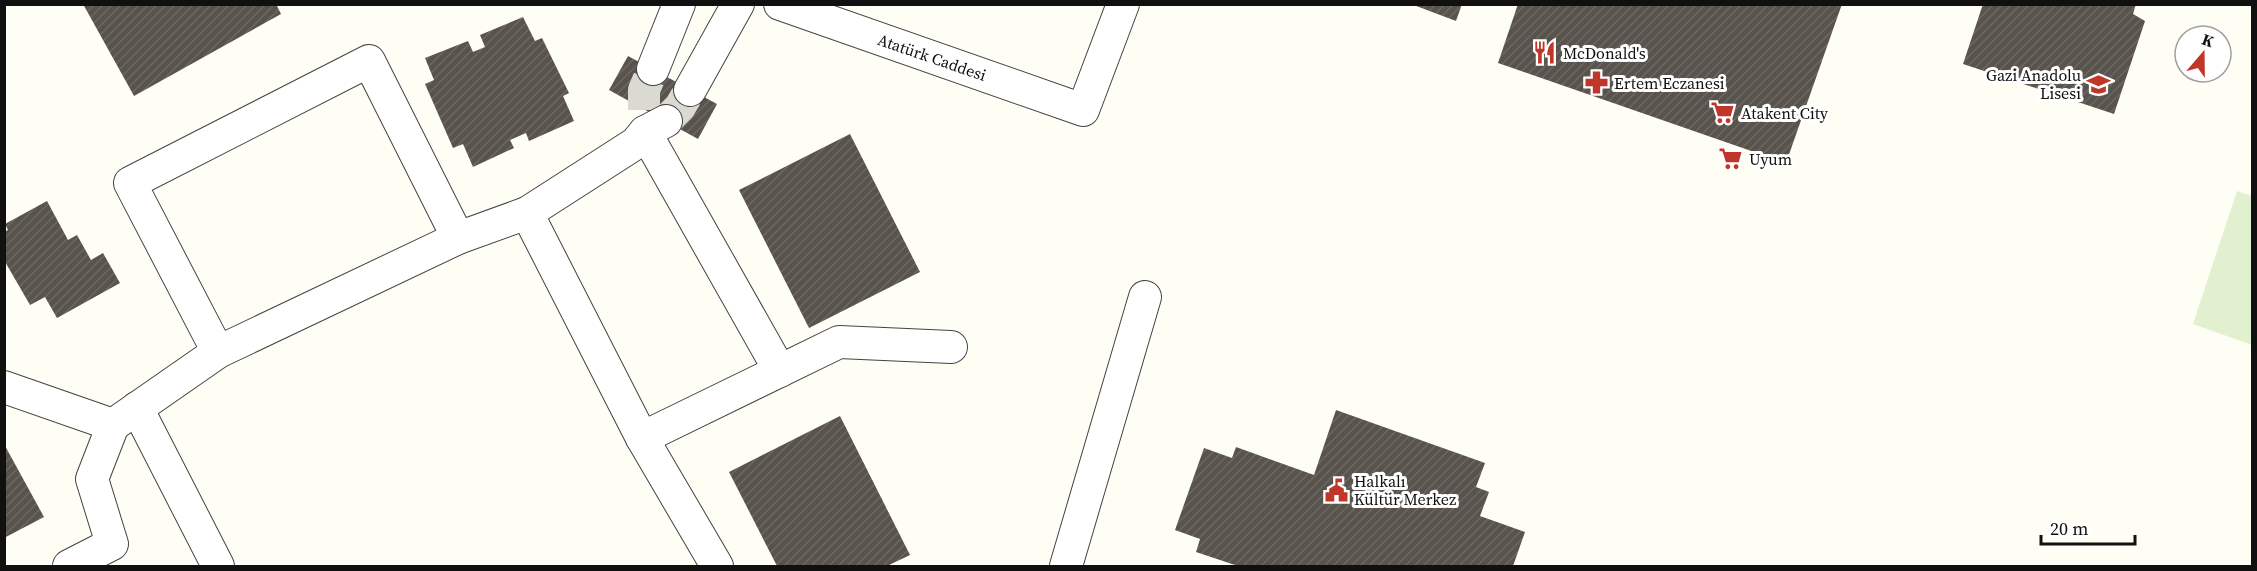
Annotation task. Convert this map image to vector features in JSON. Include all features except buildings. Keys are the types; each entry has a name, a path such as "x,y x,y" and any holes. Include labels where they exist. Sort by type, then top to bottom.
{"street":[{"path":"652,69 679,4"},
{"path":"690,90 738,4"},
{"name":"Atatürk Caddesi","path":"780,4 1083,110 1123,4"},
{"path":"218,352 130,183 369,61 458,238"},
{"path":"69,567 118,555 92,479 125,416 218,352 458,238 527,213 636,143 650,124 780,371"},
{"path":"527,213 642,438 717,567"},
{"path":"1066,567 1145,297"},
{"path":"642,438 838,342 951,347"},
{"path":"4,387 125,416 218,567"}],"green space":[{"path":"2237,191 2252,196 2252,345 2193,324"}],"tunnel":[{"path":"644,110 644,90 653,69"},
{"path":"666,121 680,107 690,90"}],"place":[{"name":"McDonald's","path":"1545,53"},
{"name":"Ertem Eczanesi","path":"1596,83"},
{"name":"Gazi Anadolu Lisesi","path":"2099,84"},
{"name":"Atakent City","path":"1723,113"},
{"name":"Uyum","path":"1731,159"},
{"name":"Halkalı Kültür Merkez","path":"1336,490"}]}
